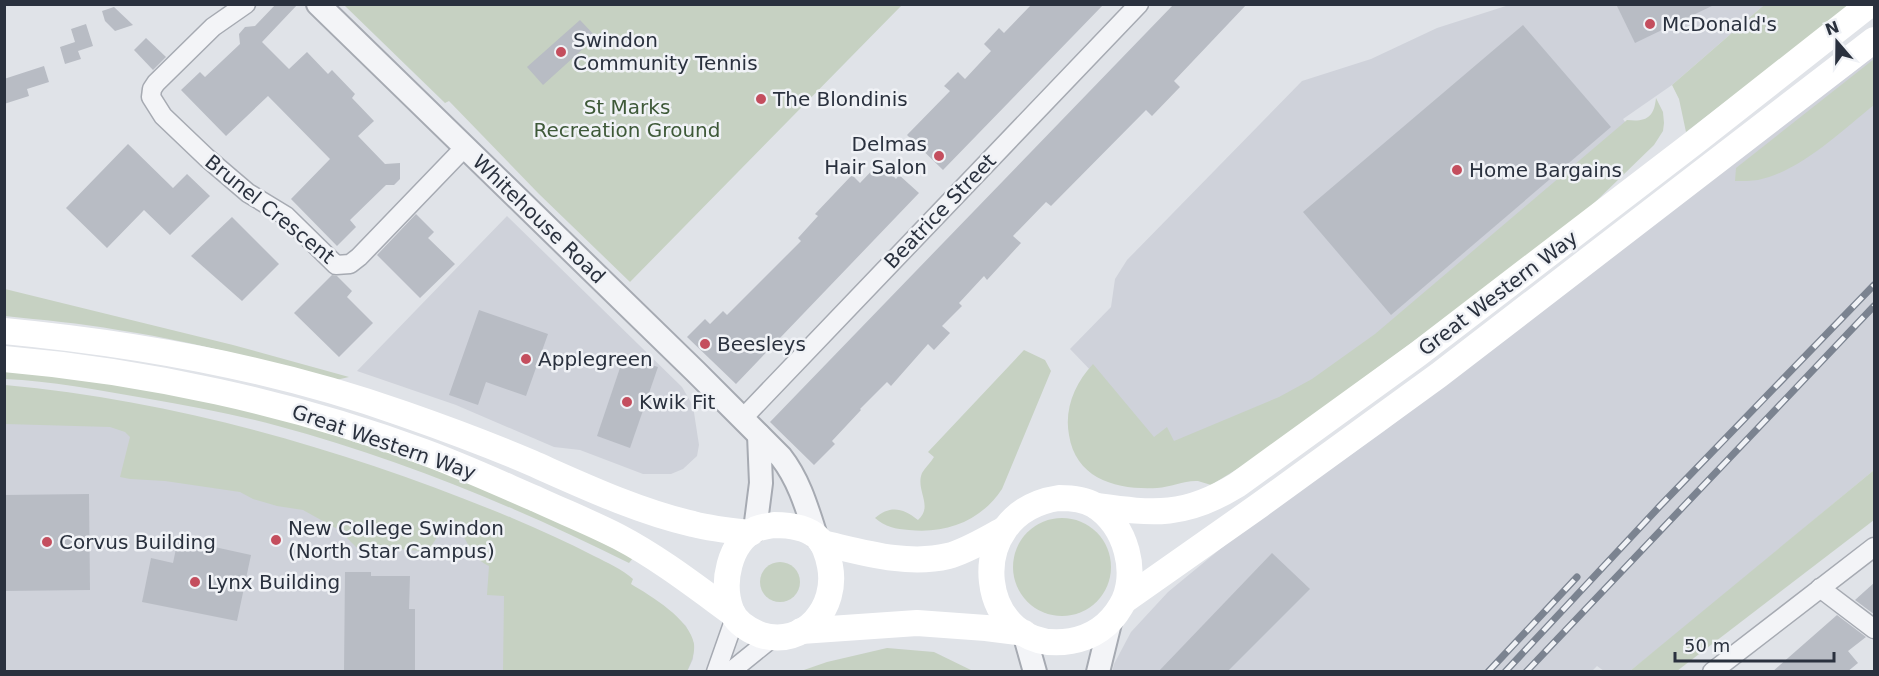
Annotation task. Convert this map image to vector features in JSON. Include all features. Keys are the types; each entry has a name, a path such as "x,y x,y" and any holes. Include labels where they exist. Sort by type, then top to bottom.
{"main road":[{"name":"Great Western Way","path":"1096,506 1157,512 1185,509 1206,502 1237,485 1418,354 1870,4"},
{"name":"Great Western Way","path":"1125,600 1438,375 1875,40"},
{"name":"Great Western Way","path":"4,331 81,339 174,353 299,382 384,407 453,432 645,509 693,524 753,531"},
{"name":"Great Western Way","path":"4,359 84,369 221,393 326,421 422,451 467,468 620,538 677,573 733,615"},
{"path":"1003,530 962,551 939,558 905,559 819,539 797,528 774,525 753,531 734,553 726,589 733,615 745,627 772,638 801,631 924,623 1024,633 1044,641 1064,642 1089,635 1110,622 1125,600 1130,578 1126,550 1116,529 1096,506 1069,498 1042,501 1020,513 1003,530 996,543 991,564 993,593 1004,614 1024,633"},
{"path":"801,631 818,618 831,593 831,569 819,539"}],"street":[{"name":"Brunel Crescent","path":"246,4 213,27 156,83 151,97 163,116 207,158 248,193 286,216 336,265 350,264 359,256 465,147"},
{"name":"Whitehouse Road","path":"318,4 759,435 791,470 819,539"},
{"name":"Beatrice Street","path":"743,418 1139,4"},
{"path":"753,531 761,483 759,435"},
{"path":"1712,672 1875,547"},
{"path":"1820,588 1875,629"},
{"path":"716,672 733,615"},
{"path":"1098,672 1110,622"},
{"path":"1024,633 1035,672"},
{"path":"730,672 772,638"}],"shaded area":[{"path":"1509,5 1764,5 1672,85 1623,119 1634,135 1386,348 1184,479 1070,349 1111,307 1115,279 1127,260 1302,81 1371,59 1437,28"},
{"path":"1874,56 1874,470 1674,636 1630,671 1604,671 1597,666 1591,672 1112,672 1131,632 1168,592 1236,536 1383,432"},
{"path":"507,216 682,387 693,406 699,445 697,456 683,469 671,474 643,474 580,450 554,447 456,405 357,371"},
{"name":"New College Swindon (North Star Campus)","path":"4,388 224,427 669,611 686,626 694,644 693,659 687,672 5,671"}],"green space":[{"name":"St Marks Recreation Ground","path":"344,5 902,5 630,282 539,194 449,101 445,103"},
{"path":"1764,5 1852,5 1686,132 1679,99 1672,85"},
{"path":"1874,59 1874,105 1820,149 1790,168 1758,180 1735,181 1736,168"},
{"path":"1656,98 1663,112 1663,131 1654,145 1588,209 1486,288 1252,460 1211,485 1193,481 1157,488 1114,484 1101,479 1080,463 1069,435 1068,416 1076,388 1093,364 1154,437 1167,427 1174,441 1279,397 1312,379 1375,334 1627,120 1648,117 1653,110"},
{"path":"5,289 233,345 349,377 336,380 228,352 146,335 5,316"},
{"path":"1024,350 1045,360 1051,371 1002,489 993,500 984,509 962,523 936,530 904,530 883,524 875,518 886,511 897,510 918,520 924,509 920,479 934,457 928,452"},
{"path":"4,370 61,376 175,395 287,421 342,437 474,483 633,558 629,563 587,542 457,486 324,439 195,407 74,386 5,379"},
{"path":"5,385 135,403 263,432 389,471 512,518 574,546 629,575 633,579 631,584 668,609 685,626 694,644 691,662 687,671 503,671 504,596 487,595 489,566 476,557 454,525 443,528 430,548 420,551 390,548 376,553 357,548 339,530 303,510 277,506 253,499 240,492 120,477 130,437 125,432 110,427 5,424"},
{"path":"1874,470 1874,520 1677,671 1630,671"},
{"path":"1062,518 1081,522 1097,532 1107,548 1111,567 1107,586 1097,602 1081,612 1062,616 1043,612 1027,602 1017,586 1013,567 1017,548 1027,532 1043,522"},
{"path":"780,562 794,568 800,582 794,596 780,602 766,596 760,582 766,568"},
{"path":"887,648 934,652 973,671 801,671 827,662"}],"building":[{"path":"276,4 298,4 262,42 289,69 307,52 328,74 332,70 355,94 352,98 374,121 358,136 385,164 400,163 400,179 394,185 386,185 350,220 356,227 337,246 291,199 330,159 268,96 226,136 181,90 200,72 205,77 240,44 239,34 245,27 255,26"},
{"path":"1032,4 1104,4 943,170 907,135 950,91 944,86 958,72 965,79 991,51 984,44 999,28 1004,33"},
{"path":"1174,4 1247,4 1174,81 1180,87 1152,116 1146,110 1051,206 1046,202 1013,236 1021,243 987,280 984,276 959,303 962,306 942,326 950,333 934,350 928,344 891,386 887,382 860,409 832,441 835,444 814,465 770,422"},
{"name":"McDonald's","path":"1616,4 1716,4 1635,43"},
{"path":"114,7 133,25 115,31 105,21 102,11"},
{"name":"Swindon Community Tennis","path":"580,20 596,37 543,85 527,67"},
{"path":"86,24 93,46 78,51 81,59 65,64 60,47 75,42 71,29"},
{"name":"Home Bargains","path":"1523,25 1611,127 1391,315 1303,212"},
{"path":"146,38 166,57 153,70 134,50"},
{"path":"44,66 49,82 27,89 29,96 4,104 4,79"},
{"path":"128,144 173,188 187,174 210,196 170,235 144,210 107,248 66,208"},
{"path":"880,162 896,179 899,175 919,193 736,384 687,337 705,319 710,324 723,311 727,315 801,241 798,238 818,216 815,214 852,175 860,183"},
{"path":"416,214 434,232 428,238 455,264 420,298 377,255"},
{"path":"232,217 279,264 242,301 191,256"},
{"path":"332,275 337,276 352,291 347,297 373,323 339,357 294,313"},
{"path":"479,310 548,334 526,396 486,382 478,405 449,395"},
{"name":"Kwik Fit","path":"624,356 658,367 630,448 597,436"},
{"name":"Corvus Building","path":"89,494 90,590 4,591 4,495"},
{"name":"Lynx Building","path":"178,539 251,555 237,621 142,602 151,558 173,563"},
{"path":"1272,553 1310,589 1227,672 1158,672"},
{"path":"345,572 371,572 371,576 410,576 409,609 415,609 415,672 344,672"},
{"path":"1875,582 1875,615 1855,600"},
{"path":"1837,615 1866,637 1848,651 1858,663 1847,672 1772,672"}],"railway":[{"path":"1505,672 1659,507 1874,285"},
{"path":"1526,672 1874,306"},
{"path":"1488,672 1577,577"}],"place":[{"name":"McDonald's","path":"1650,24"},
{"name":"Swindon Community Tennis","path":"561,52"},
{"name":"The Blondinis","path":"761,99"},
{"name":"Delmas Hair Salon","path":"939,156"},
{"name":"Home Bargains","path":"1457,170"},
{"name":"Beesleys","path":"705,344"},
{"name":"Applegreen","path":"526,359"},
{"name":"Kwik Fit","path":"627,402"},
{"name":"New College Swindon (North Star Campus)","path":"276,540"},
{"name":"Corvus Building","path":"47,542"},
{"name":"Lynx Building","path":"195,582"}]}
